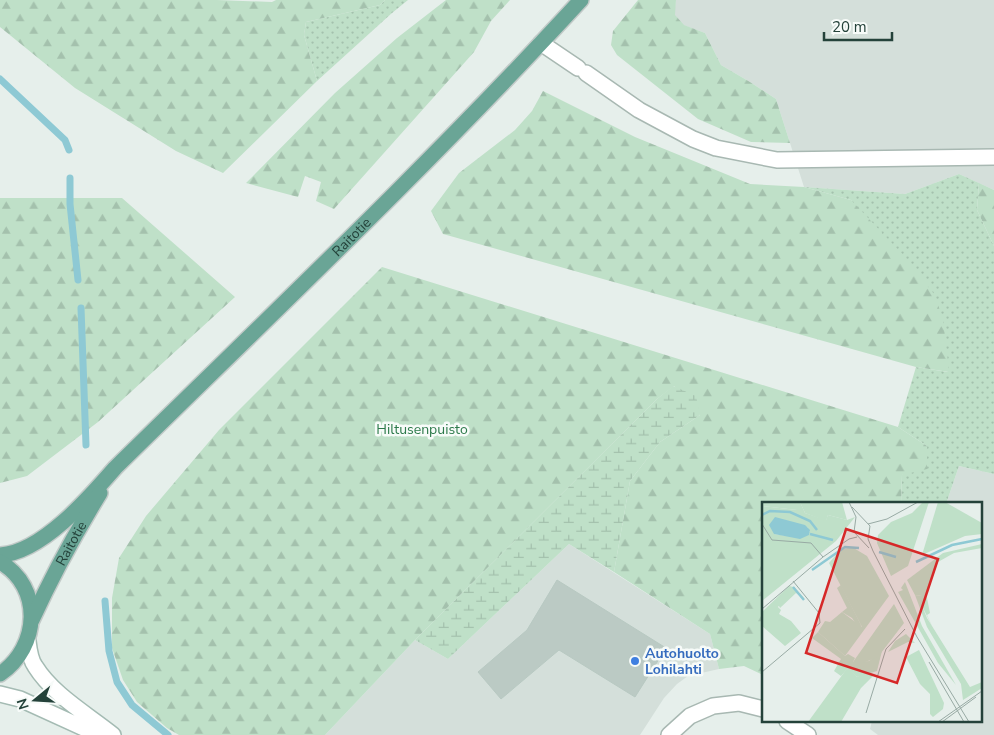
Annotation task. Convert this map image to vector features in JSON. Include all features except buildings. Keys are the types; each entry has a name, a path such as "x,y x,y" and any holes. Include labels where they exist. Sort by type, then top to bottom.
{"main road":[{"name":"Raitotie","path":"0,555 17,552 39,542 95,491 115,468 347,240 581,0"},
{"name":"Raitotie","path":"32,620 48,584 69,545 115,468"},
{"path":"0,562 18,578 29,599 32,620 28,640 17,659 0,674"}],"street":[{"path":"541,43 639,110 693,139 716,148 777,160 994,157"},
{"path":"28,640 30,656 46,680 61,696 113,735"},
{"path":"0,694 20,699 99,735"},
{"path":"669,735 690,716 713,706 739,703 762,709"},
{"path":"788,722 808,735"}],"shaded area":[{"path":"676,0 994,0 994,190 959,174 905,194 804,187 776,99 721,65 705,33 683,25 674,15"},
{"path":"959,466 994,474 994,735 878,735 870,729 872,722 982,722 982,502 947,502"},
{"path":"569,544 710,634 719,669 688,676 677,684 664,698 640,735 325,735 415,640 448,659"}],"green space":[{"path":"0,0 217,0 272,2 276,0 385,0 380,5 306,22 304,35 317,81 223,173 176,151 75,88 0,27"},
{"path":"385,0 408,0 317,81 304,35 306,22 380,5"},
{"path":"446,0 510,0 491,21 474,52 334,209 316,201 321,182 305,176 298,197 246,183 335,93 397,38"},
{"path":"638,0 676,0 675,15 684,25 705,33 721,65 776,99 790,143 751,142 698,119 617,55 611,45 613,31"},
{"path":"543,91 635,137 750,184 804,187 851,200 904,256 934,294 943,319 949,372 916,367 443,234 431,211 459,173 515,130 532,111"},
{"path":"959,174 979,183 977,210 994,246 994,474 959,466 947,502 901,502 902,475 927,446 898,427 916,367 948,372 851,200 804,187 905,194"},
{"path":"979,183 994,190 994,246 977,210"},
{"path":"0,198 122,198 235,297 98,422 27,476 0,483"},
{"name":"Hiltusenpuisto","path":"382,267 898,427 927,446 927,469 902,475 901,502 762,502 762,675 744,666 719,669 710,634 614,572 630,481 660,442 700,415 674,386 657,399 415,640 325,735 179,735 167,728 137,702 123,680 112,648 112,598 119,558 146,516 219,430"},
{"path":"673,386 696,396 700,415 660,442 630,481 614,572 569,544 448,659 415,640 657,399"}],"waterway":[{"path":"0,79 65,140 69,150"},
{"path":"70,178 70,204 78,280"},
{"path":"81,308 86,445"},
{"path":"105,601 109,651 117,682 132,705 168,735"}],"place":[{"name":"Autohuolto Lohilahti","path":"635,661"}]}
